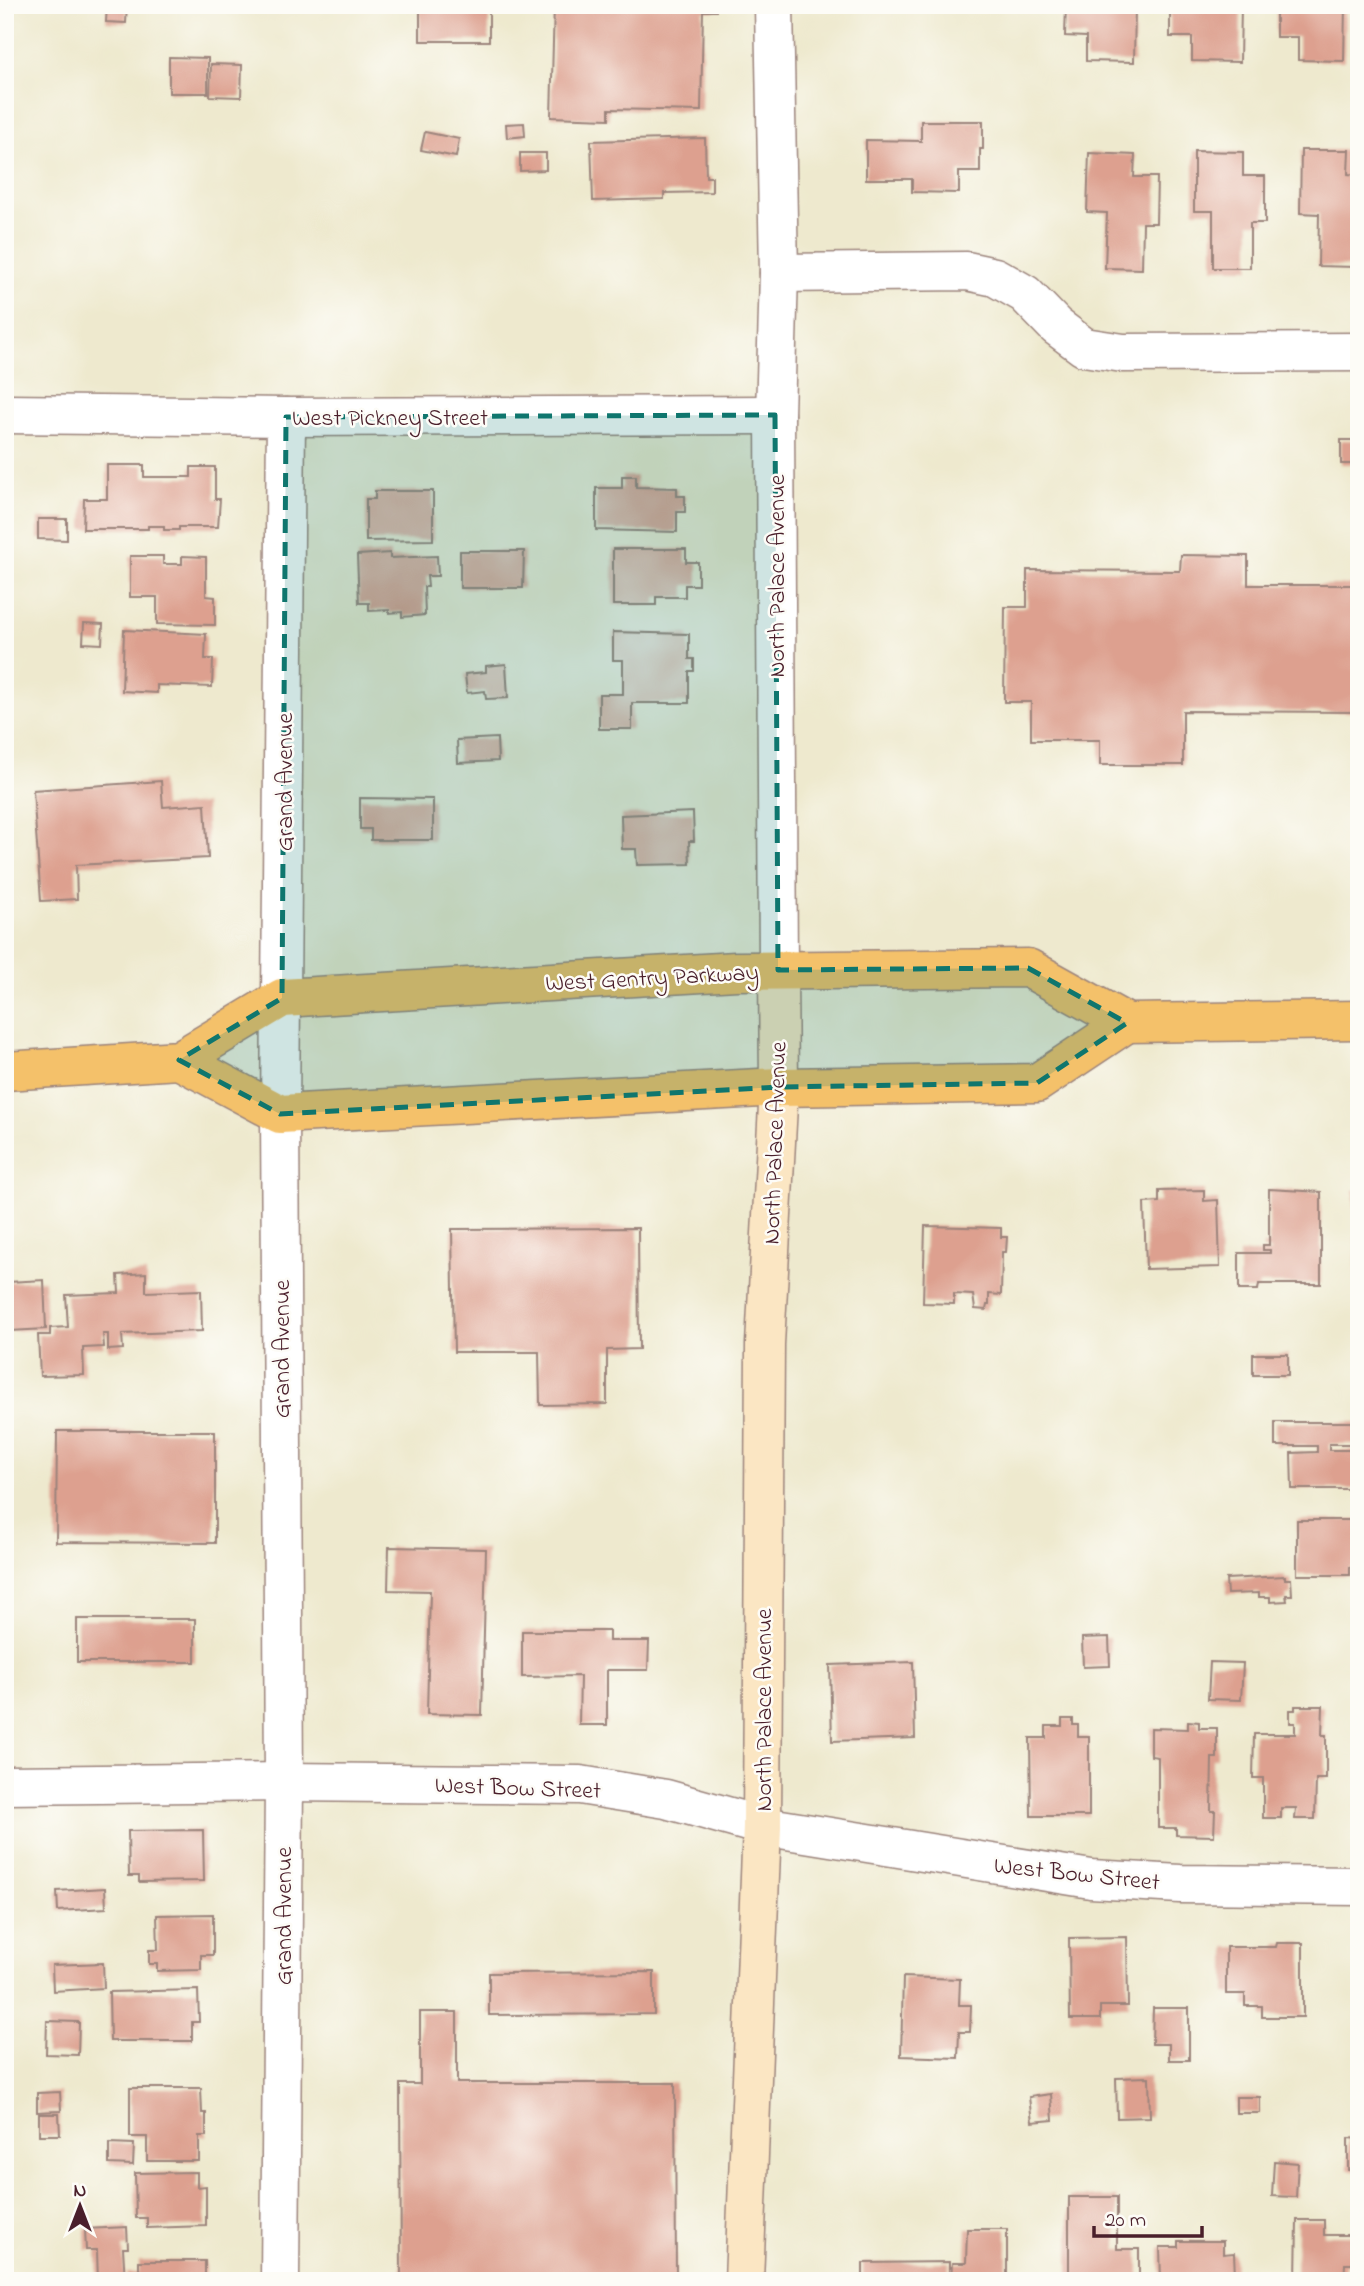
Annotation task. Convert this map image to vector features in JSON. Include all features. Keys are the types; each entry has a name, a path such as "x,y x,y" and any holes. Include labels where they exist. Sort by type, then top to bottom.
{"main road":[{"name":"West Gentry Parkway","path":"5,1071 179,1060 282,998 778,970 1028,968 1128,1023 1359,1020"},
{"name":"North Palace Avenue","path":"744,2281 762,1826 765,1344 779,1087 778,970"},
{"path":"179,1060 280,1114 779,1087 1037,1083 1128,1023"}],"street":[{"name":"North Palace Avenue","path":"774,5 779,273 775,415 778,970"},
{"path":"779,273 967,271 995,278 1025,294 1056,326 1084,347 1123,353 1359,352"},
{"name":"West Pickney Street","path":"5,414 286,417 775,415"},
{"name":"Grand Avenue","path":"281,2281 284,1782 280,1114 286,417"},
{"name":"West Bow Street","path":"5,1785 284,1782 580,1785 666,1799 762,1826 1091,1879 1180,1884 1359,1886"}],"highlighted area":[{"path":"775,415 778,970 1028,968 1127,1023 1037,1083 779,1087 280,1114 179,1060 282,998 286,417"}],"building":[{"path":"107,5 127,5 126,23 106,22"},
{"path":"420,5 489,5 489,41 420,41"},
{"path":"554,5 716,5 716,11 703,11 701,111 609,109 609,119 551,117"},
{"path":"1066,5 1135,5 1134,62 1086,61 1086,37 1065,36"},
{"path":"1170,5 1241,5 1240,62 1192,61 1192,37 1170,37"},
{"path":"1276,5 1345,5 1344,61 1298,60 1298,37 1276,37"},
{"path":"169,57 208,58 208,93 169,93"},
{"path":"211,64 242,65 241,97 210,96"},
{"path":"921,121 983,121 980,172 959,172 959,193 912,192 912,179 866,179 866,140 921,141"},
{"path":"524,123 525,136 507,138 506,124"},
{"path":"425,132 459,139 456,157 421,150"},
{"path":"705,138 706,177 712,177 712,192 664,193 664,199 593,201 591,141"},
{"path":"1301,150 1349,150 1348,174 1359,175 1355,267 1318,266 1319,214 1300,213"},
{"path":"1194,151 1243,152 1243,176 1265,176 1265,223 1250,223 1250,268 1213,268 1213,211 1194,211"},
{"path":"520,153 546,153 546,170 520,171"},
{"path":"1089,153 1135,155 1134,177 1157,177 1156,223 1143,223 1142,269 1105,268 1107,213 1087,212"},
{"path":"1341,440 1359,440 1359,464 1341,464"},
{"path":"107,465 144,465 144,477 191,477 191,467 215,467 215,499 220,499 218,527 179,527 179,530 164,530 164,526 148,526 148,529 83,529 84,499 107,499"},
{"path":"622,476 636,476 636,487 677,488 677,496 685,496 685,512 677,512 677,532 596,530 596,488 622,488"},
{"path":"375,491 433,491 433,540 366,541 366,499 375,499"},
{"path":"38,519 67,519 67,540 38,539"},
{"path":"613,549 686,549 686,562 698,562 698,585 685,585 685,597 656,597 656,605 613,605"},
{"path":"460,551 524,551 523,588 460,588"},
{"path":"390,553 390,558 437,556 438,576 427,576 428,587 424,587 425,615 402,617 402,612 369,611 369,603 359,603 357,555"},
{"path":"1181,555 1248,556 1248,585 1359,585 1359,712 1183,711 1183,765 1100,765 1100,740 1031,740 1031,702 1004,702 1005,607 1027,607 1027,570 1180,571"},
{"path":"130,556 163,556 163,564 182,564 182,556 206,557 206,596 215,597 215,625 157,624 157,597 130,597"},
{"path":"84,623 103,624 102,644 83,643"},
{"path":"124,630 206,634 205,659 213,659 212,687 157,685 157,693 122,691"},
{"path":"613,632 689,634 689,659 694,659 694,671 689,671 689,703 632,703 632,729 599,729 599,694 623,694 623,660 613,660"},
{"path":"506,664 508,698 486,699 485,691 467,693 465,674 486,672 486,666"},
{"path":"497,738 498,761 458,763 457,740"},
{"path":"161,781 163,807 205,804 208,858 76,865 77,899 41,901 33,790"},
{"path":"360,798 433,799 433,840 371,840 371,829 360,829"},
{"path":"693,812 694,841 689,841 690,864 637,865 636,849 622,849 621,815"},
{"path":"1269,1189 1321,1192 1321,1284 1259,1284 1258,1290 1239,1290 1239,1253 1270,1253 1270,1250 1263,1250 1263,1245 1269,1245"},
{"path":"1204,1190 1204,1201 1218,1200 1220,1267 1146,1269 1144,1203 1159,1202 1159,1191"},
{"path":"1354,1190 1359,1190 1359,1300 1356,1300"},
{"path":"925,1226 1001,1228 1001,1237 1007,1237 1006,1252 1002,1252 1001,1295 989,1294 986,1310 975,1309 973,1295 954,1294 954,1304 923,1303"},
{"path":"638,1228 639,1349 607,1350 607,1404 540,1405 539,1352 454,1352 452,1229"},
{"path":"146,1273 146,1292 201,1290 202,1331 122,1334 123,1349 108,1350 108,1334 103,1334 104,1347 83,1348 84,1375 40,1376 38,1335 50,1335 50,1328 68,1327 66,1295 119,1293 118,1275"},
{"path":"44,1280 46,1329 10,1331 8,1282"},
{"path":"1253,1354 1288,1354 1288,1375 1253,1375"},
{"path":"1275,1422 1359,1422 1359,1444 1329,1444 1329,1450 1359,1450 1359,1489 1292,1489 1291,1453 1317,1452 1317,1446 1275,1446"},
{"path":"57,1431 215,1431 215,1543 56,1542"},
{"path":"1297,1520 1359,1520 1359,1567 1350,1567 1350,1575 1297,1575"},
{"path":"389,1547 486,1549 482,1715 427,1714 430,1591 388,1590"},
{"path":"1285,1576 1285,1579 1291,1579 1292,1595 1286,1595 1287,1601 1270,1602 1270,1597 1259,1597 1259,1593 1227,1594 1226,1579"},
{"path":"77,1619 195,1619 195,1662 77,1662"},
{"path":"522,1631 609,1631 609,1641 649,1641 648,1670 607,1670 607,1725 579,1725 580,1676 522,1677"},
{"path":"1109,1637 1110,1666 1083,1667 1082,1638"},
{"path":"913,1662 915,1738 832,1741 830,1665"},
{"path":"1210,1662 1243,1663 1241,1700 1208,1699"},
{"path":"1295,1706 1323,1706 1322,1735 1326,1735 1326,1779 1316,1779 1315,1819 1295,1819 1296,1808 1281,1808 1281,1818 1263,1818 1263,1778 1253,1778 1254,1734 1295,1734 1295,1723 1290,1723 1290,1710 1295,1710"},
{"path":"1062,1719 1073,1719 1073,1725 1078,1725 1078,1737 1089,1737 1089,1816 1031,1816 1030,1738 1046,1738 1046,1726 1062,1726"},
{"path":"1188,1721 1199,1722 1199,1728 1217,1728 1217,1758 1212,1758 1211,1811 1215,1811 1214,1836 1176,1835 1176,1828 1158,1828 1158,1757 1151,1756 1151,1728 1188,1729"},
{"path":"203,1830 204,1881 139,1882 139,1876 129,1876 128,1831"},
{"path":"105,1888 106,1908 58,1911 57,1891"},
{"path":"213,1914 213,1955 201,1955 201,1970 157,1971 157,1964 149,1964 149,1950 158,1950 157,1915"},
{"path":"1127,1937 1128,2006 1100,2006 1100,2019 1070,2019 1069,1938"},
{"path":"1277,1943 1303,1943 1303,2017 1262,2017 1262,2006 1245,2006 1245,1994 1226,1994 1226,1947 1276,1947"},
{"path":"103,1963 104,1988 53,1991 52,1965"},
{"path":"654,1972 654,2014 489,2015 489,1973"},
{"path":"903,1977 960,1979 959,2005 971,2005 970,2032 959,2032 958,2058 901,2056"},
{"path":"198,1990 199,2022 192,2022 192,2041 110,2041 109,1992"},
{"path":"1153,2008 1189,2008 1189,2060 1169,2060 1169,2044 1152,2044"},
{"path":"420,2012 457,2012 457,2083 675,2083 676,2281 401,2281 400,2084 420,2084"},
{"path":"47,2021 79,2022 78,2055 46,2054"},
{"path":"1149,2077 1150,2117 1117,2118 1116,2078"},
{"path":"130,2088 201,2088 202,2113 206,2113 206,2136 199,2136 199,2161 147,2161 147,2137 130,2137"},
{"path":"60,2092 61,2111 37,2112 37,2093"},
{"path":"1051,2094 1053,2120 1032,2122 1029,2097"},
{"path":"1236,2097 1260,2097 1260,2113 1236,2113"},
{"path":"39,2114 59,2114 60,2135 39,2135"},
{"path":"1348,2138 1359,2139 1359,2170 1348,2170"},
{"path":"109,2143 134,2144 133,2165 109,2164"},
{"path":"1274,2161 1298,2163 1296,2197 1272,2196"},
{"path":"197,2172 197,2187 206,2186 206,2226 147,2228 147,2218 136,2218 135,2173"},
{"path":"1069,2197 1117,2197 1117,2249 1139,2249 1139,2281 1069,2281"},
{"path":"1297,2220 1324,2220 1324,2235 1355,2235 1354,2264 1345,2264 1344,2281 1296,2281"},
{"path":"127,2227 128,2248 123,2248 125,2281 98,2281 97,2250 86,2250 85,2229"},
{"path":"967,2229 1007,2229 1007,2281 951,2281 952,2263 966,2263"},
{"path":"1178,2241 1223,2241 1223,2254 1234,2253 1235,2275 1222,2275 1222,2281 1161,2281 1160,2247 1178,2247"},
{"path":"139,2261 205,2261 205,2281 127,2281 127,2273 139,2273"},
{"path":"949,2262 949,2281 863,2281 863,2263"}]}
